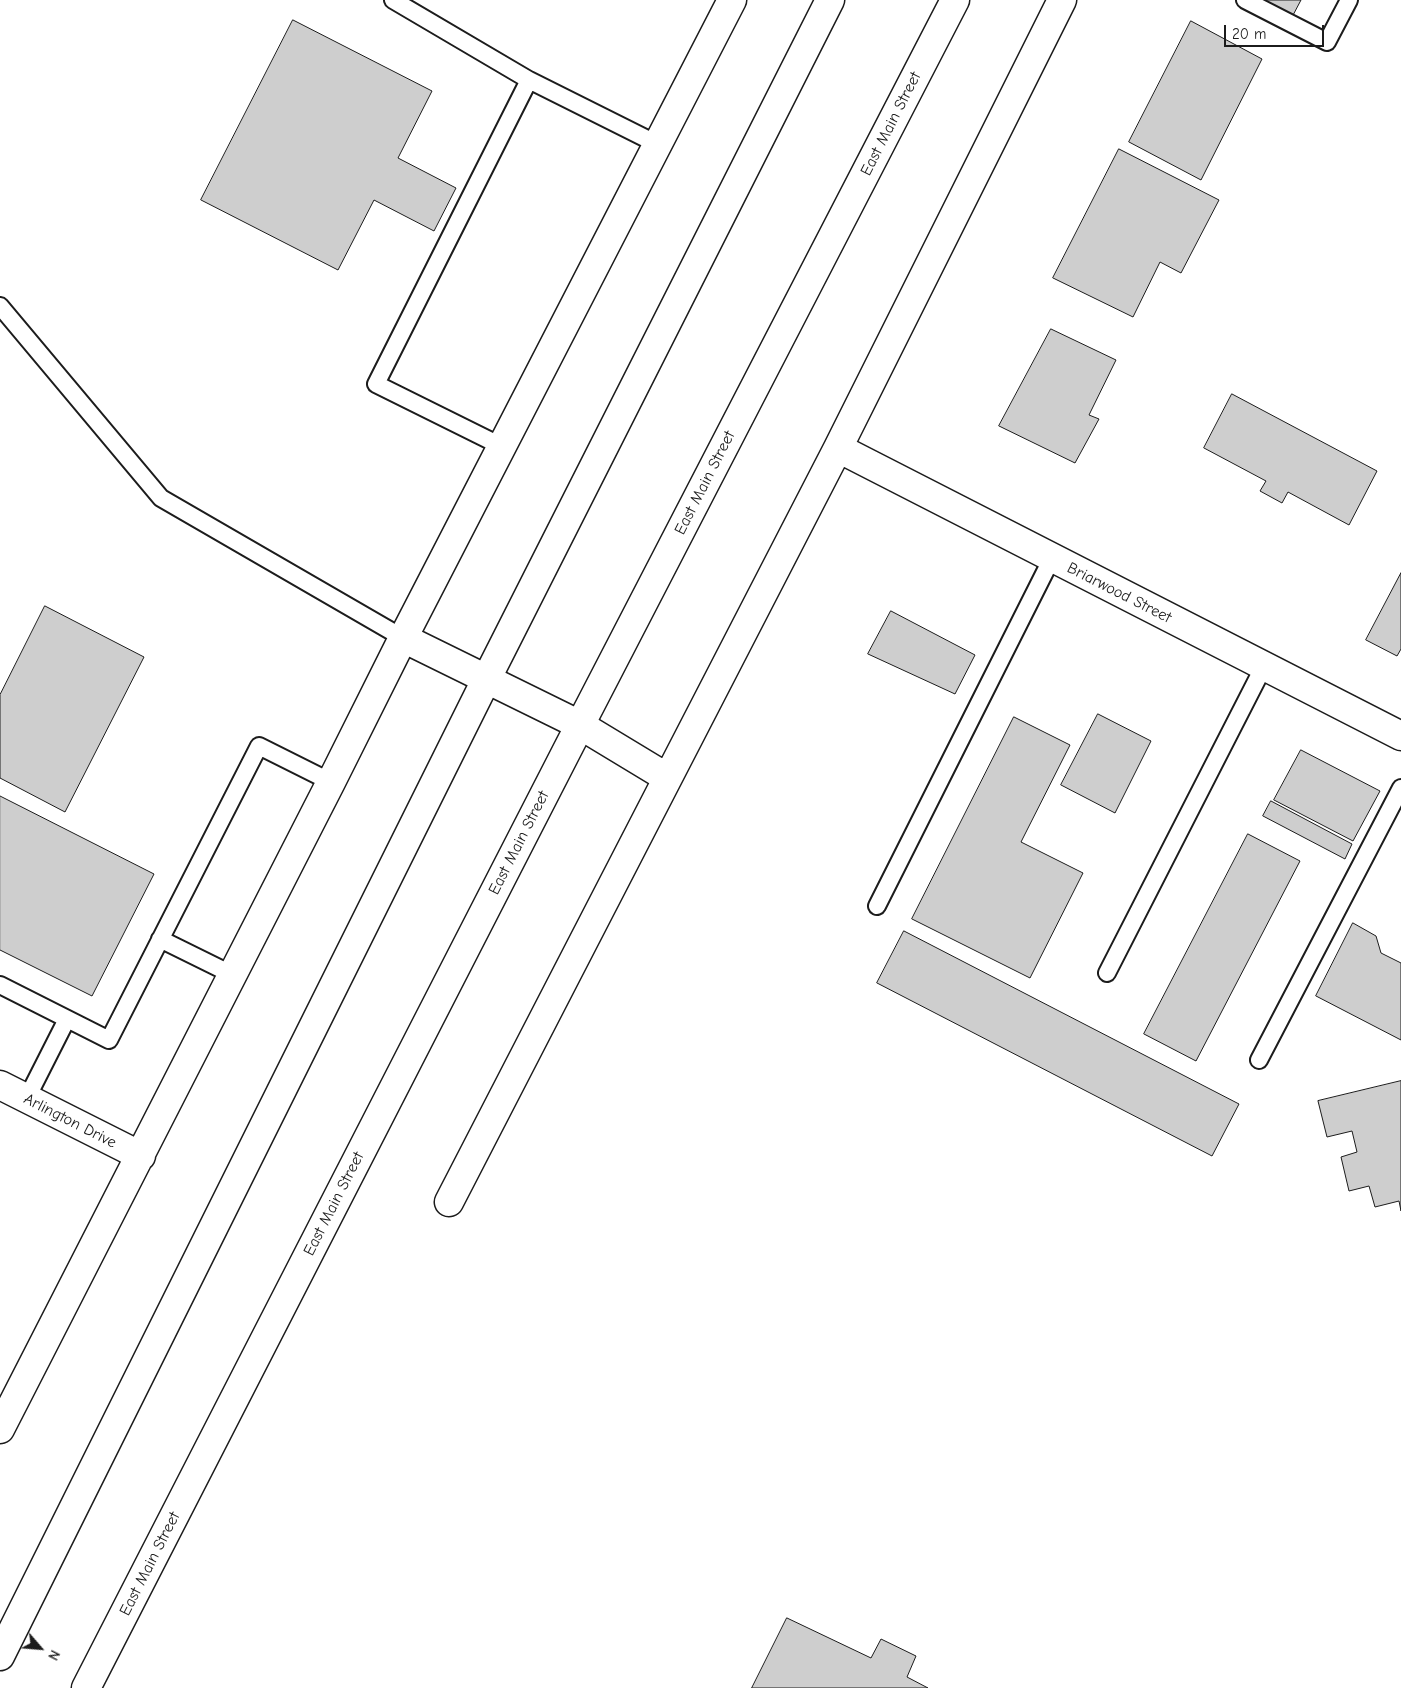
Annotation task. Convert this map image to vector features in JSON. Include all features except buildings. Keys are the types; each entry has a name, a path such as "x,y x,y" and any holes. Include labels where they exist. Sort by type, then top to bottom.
{"main road":[{"path":"0,1429 332,782 402,638 732,0"},
{"path":"0,1656 486,678 830,0"},
{"name":"East Main Street","path":"86,1688 580,725 955,0"},
{"path":"448,1202 666,777 838,448 1062,0"},
{"name":"Briarwood Street","path":"838,448 1401,736"},
{"path":"402,638 580,725 666,777"},
{"name":"Arlington Drive","path":"0,1085 141,1156"}],"lane":[{"path":"394,0 530,80 659,144"},
{"path":"1245,0 1327,42 1349,0"},
{"path":"501,446 376,384 530,80"},
{"path":"0,306 161,498 402,638"},
{"path":"877,906 1052,558"},
{"path":"1107,973 1264,666"},
{"path":"0,985 109,1040 259,746 332,782"},
{"path":"1258,1060 1401,788"},
{"path":"160,939 233,975"},
{"path":"26,1098 68,1019"}]}
